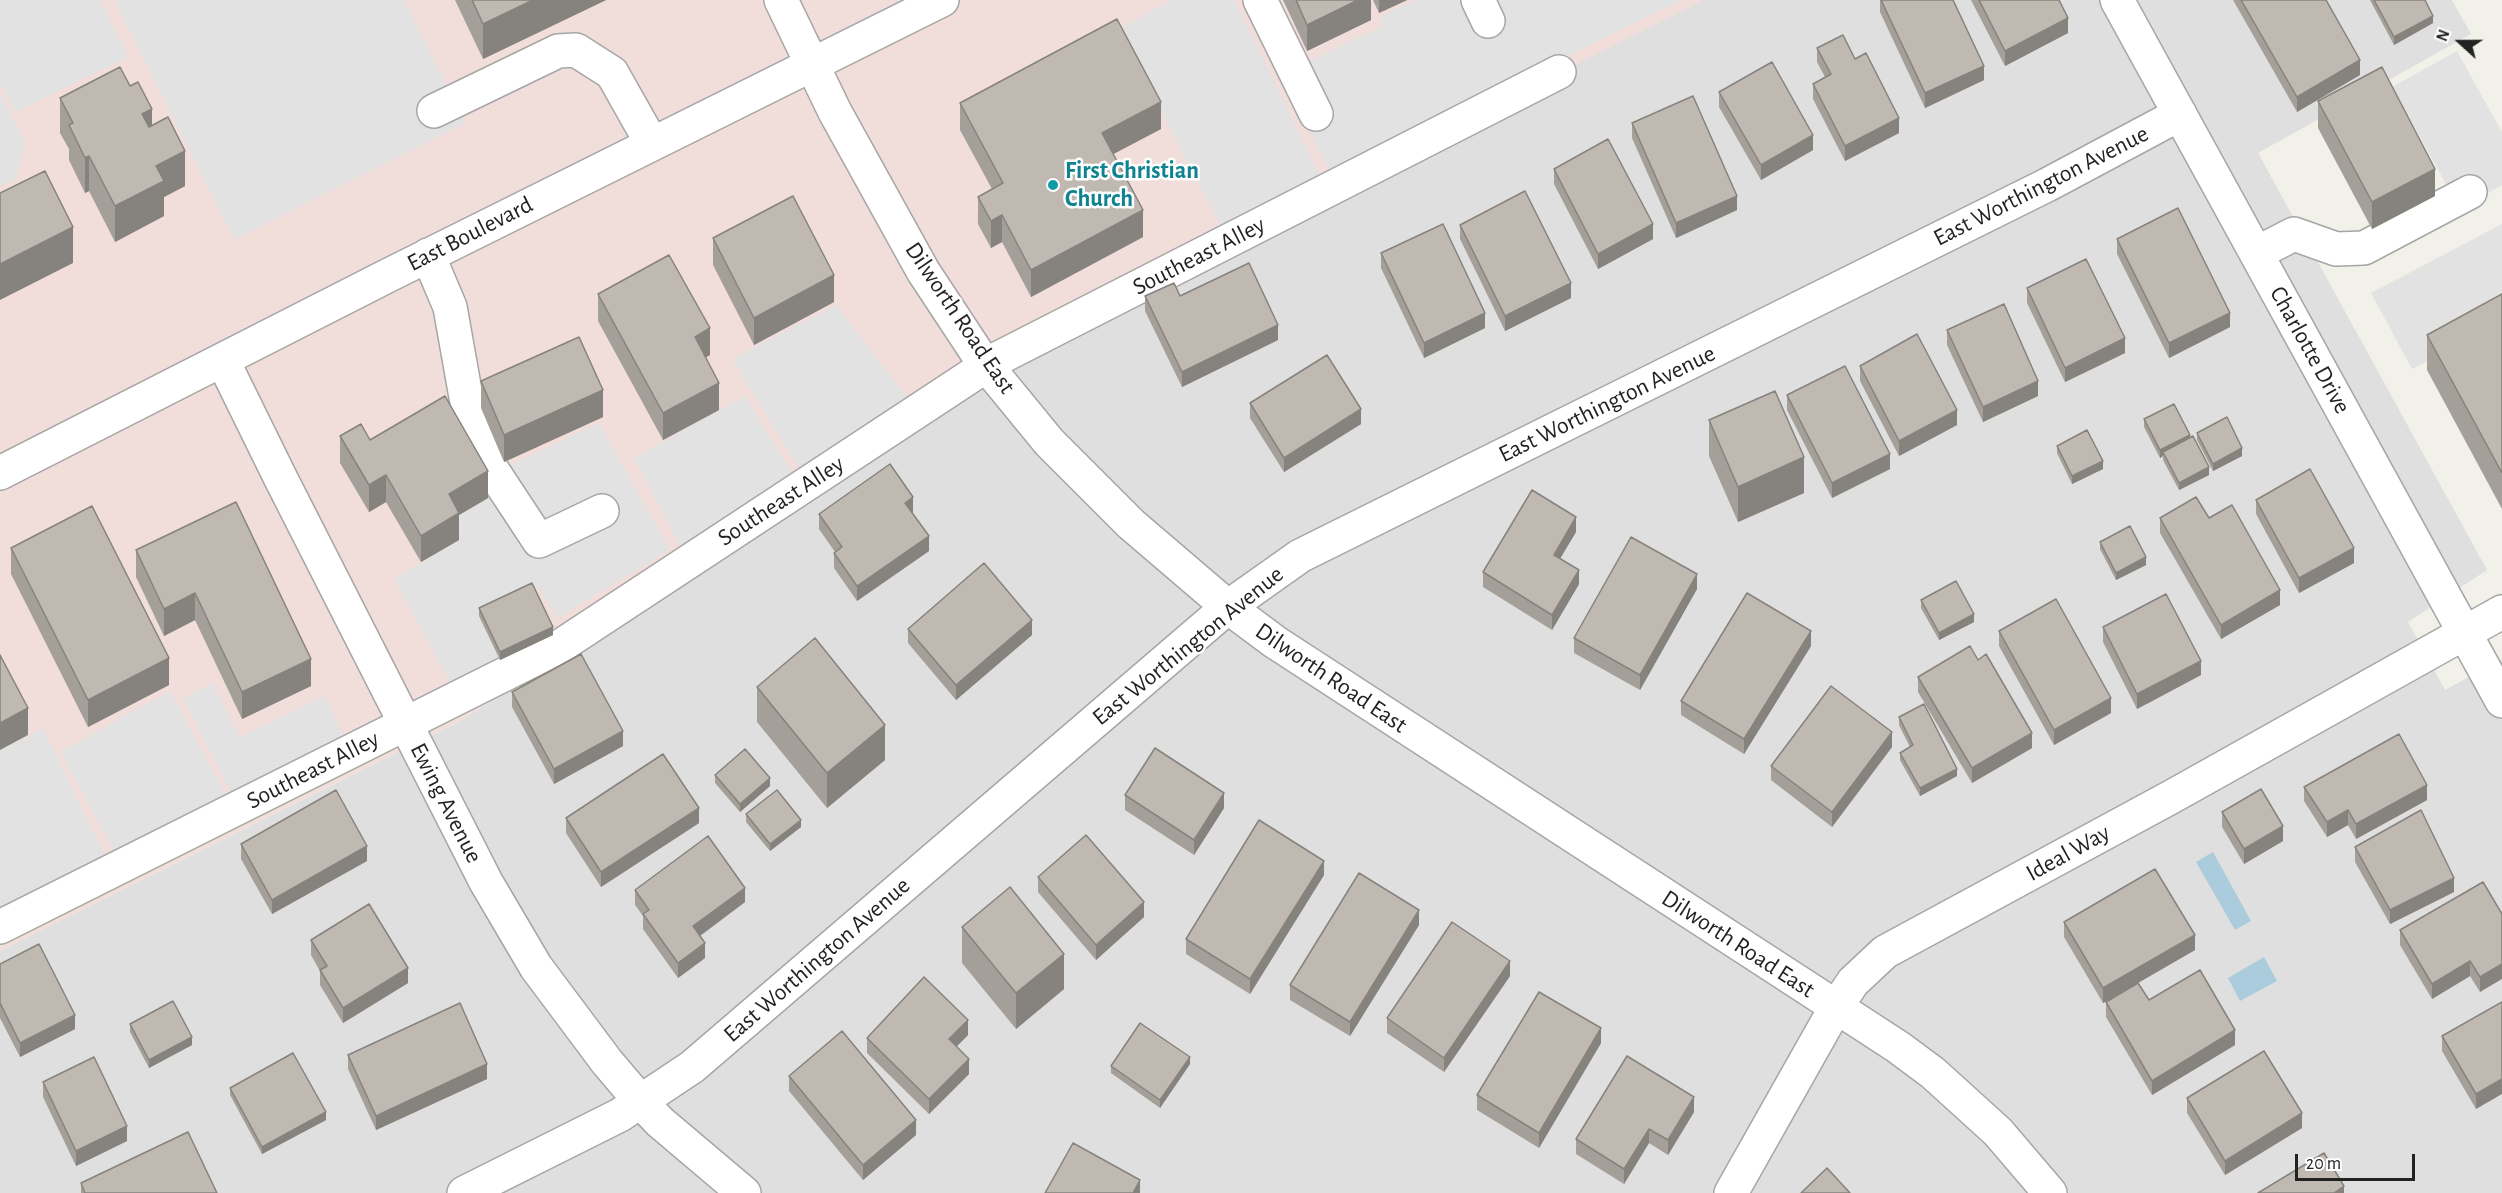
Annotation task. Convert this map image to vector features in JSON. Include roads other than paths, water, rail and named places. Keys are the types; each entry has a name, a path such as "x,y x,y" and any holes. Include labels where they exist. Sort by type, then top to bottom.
{"street":[{"name":"Dilworth Road East","path":"780,0 835,112 923,271 986,366 1049,442 1131,524 1228,607 1275,642 1898,1047 1933,1073 1998,1132 2050,1193"},
{"name":"East Boulevard","path":"0,473 428,255 942,0"},
{"path":"1260,0 1316,114"},
{"name":"Charlotte Drive","path":"2117,0 2502,701"},
{"path":"435,111 558,51 576,50 612,73 652,144"},
{"name":"Southeast Alley","path":"0,927 559,647 986,366 1559,72"},
{"name":"East Worthington Avenue","path":"464,1193 611,1119 641,1102 692,1067 1228,607 1300,556 2057,179 2180,114"},
{"path":"2257,254 2294,234 2336,249 2364,248 2470,192"},
{"path":"428,255 450,307 471,425 485,459 539,541 602,511"},
{"name":"Ewing Avenue","path":"223,361 486,882 536,967 641,1102 660,1122 744,1193"},
{"name":"Ideal Way","path":"1731,1193 1836,1007 1853,981 1885,952 2182,791 2502,612"}],"water":[{"path":"2213,852 2251,921 2235,930 2196,862"},
{"path":"2264,957 2277,981 2240,1001 2228,978"}],"place":[{"name":"First Christian Church","path":"1053,185"}]}
